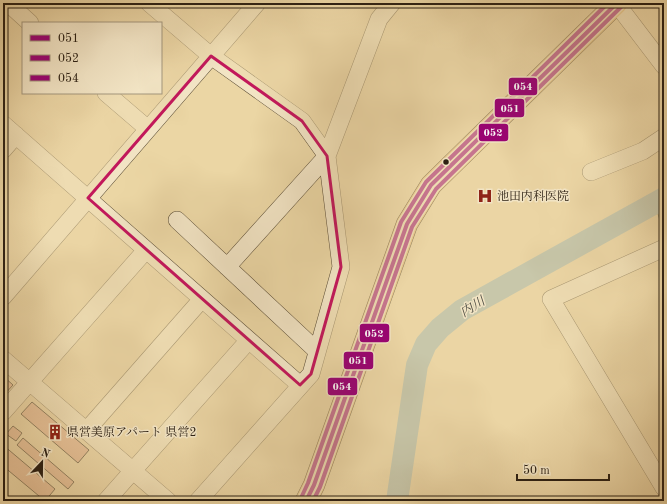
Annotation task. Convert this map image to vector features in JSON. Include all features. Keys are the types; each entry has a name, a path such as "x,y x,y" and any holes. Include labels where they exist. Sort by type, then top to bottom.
{"main road":[{"path":"306,501 314,485 407,224 416,208 431,185 616,3"}],"street":[{"path":"8,3 29,22"},
{"path":"149,3 211,56 302,121 327,156 341,267 310,374 198,501"},
{"path":"3,297 257,3"},
{"path":"227,267 327,156 379,19 392,3"},
{"path":"616,3 664,66"},
{"path":"107,94 148,129"},
{"path":"3,124 300,386"},
{"path":"3,150 16,135"},
{"path":"591,172 643,151 664,137"},
{"path":"177,220 317,351"},
{"path":"663,482 551,299 664,248"},
{"path":"3,412 146,250"},
{"path":"86,431 202,299"},
{"path":"106,501 249,340"},
{"path":"3,359 168,501"}],"highlighted area":[{"path":"211,56 302,121 327,156 341,267 311,374 300,385 88,198"}],"green space":[{"path":"664,207 664,233 657,211"}],"building":[{"path":"3,376 13,385 3,396"},
{"name":"県営美原アパート 県営2","path":"32,402 89,450 78,463 21,414"},
{"path":"13,426 22,433 16,441 6,434"},
{"path":"23,438 74,482 68,489 17,445"},
{"path":"3,445 55,489 45,501 3,466"},
{"path":"3,494 11,501 3,501"}],"waterway":[{"name":"内川","path":"397,501 417,365 426,344 440,328 462,310 664,198"}],"transit line":[{"name":"054","path":"301,498 308,483 401,222 426,182 608,3"},
{"name":"051","path":"306,501 314,485 407,224 431,185 617,3"},
{"name":"052","path":"313,501 320,487 412,227 436,189 621,7"}],"place":[{"name":"池田内科医院","path":"485,196"},
{"name":"県営美原アパート 県営2","path":"55,432"}]}
